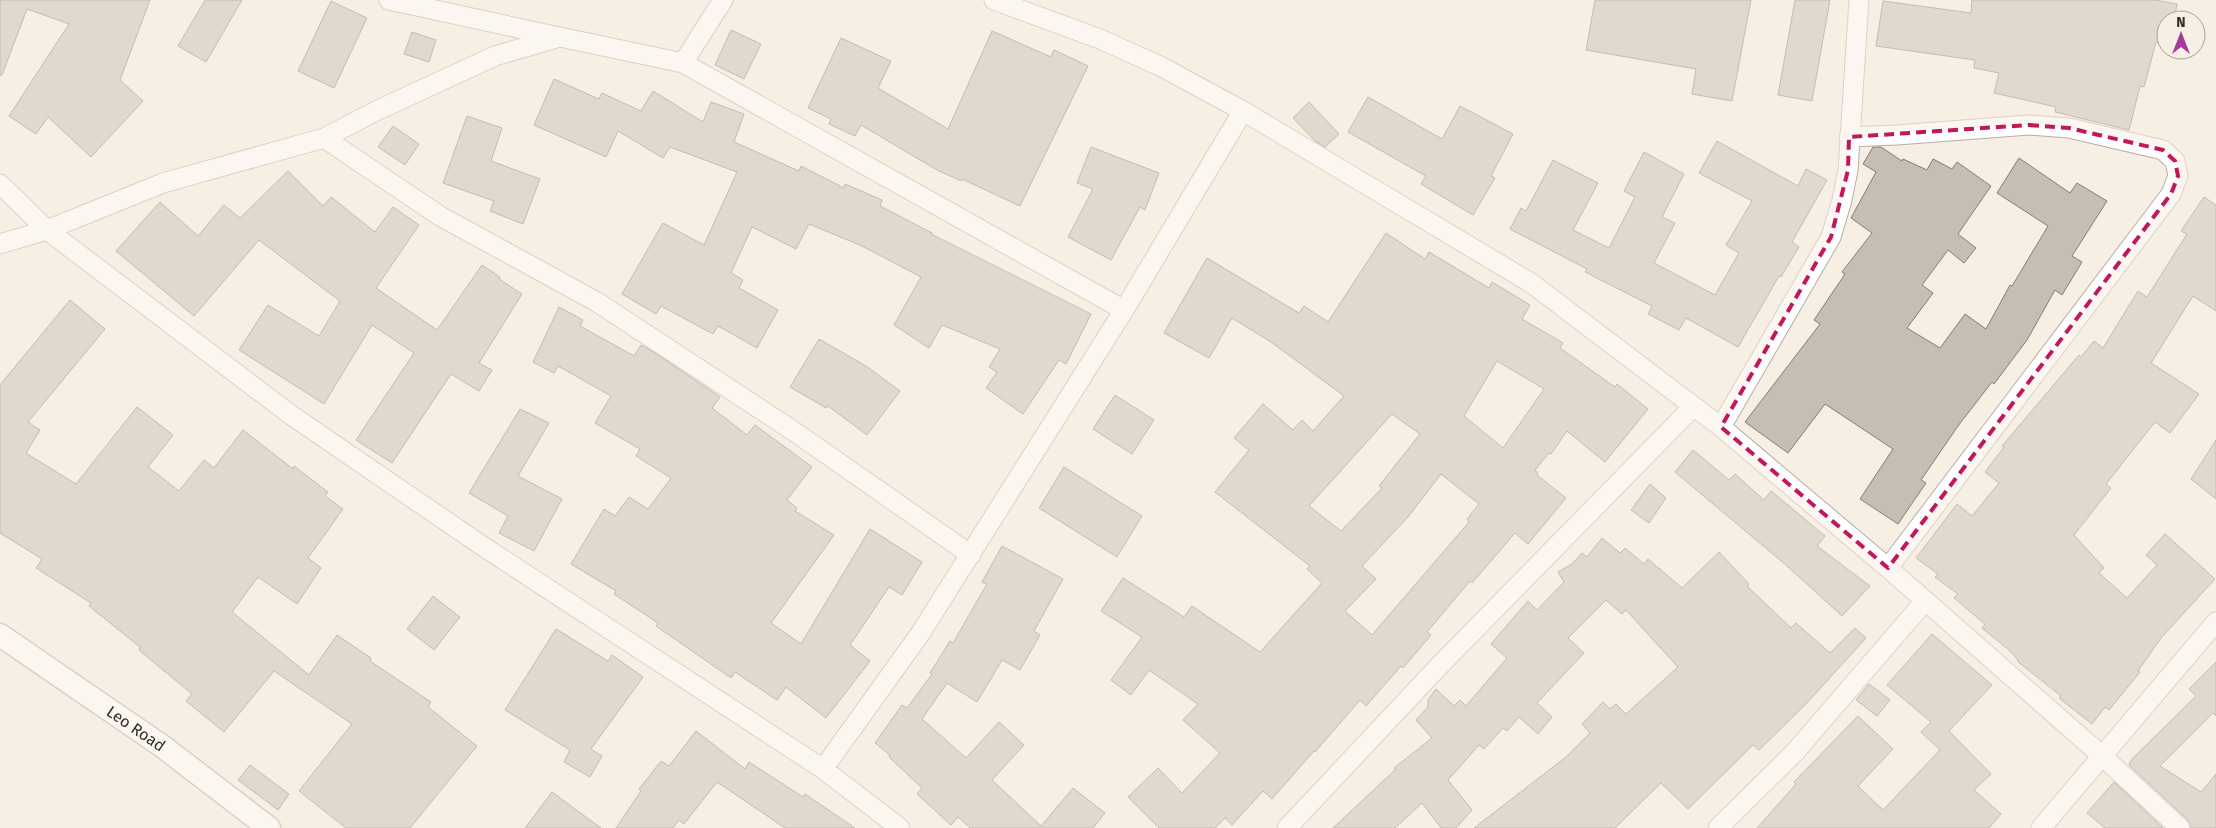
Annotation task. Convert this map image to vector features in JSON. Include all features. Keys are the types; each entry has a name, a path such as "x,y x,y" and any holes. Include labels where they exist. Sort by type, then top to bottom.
{"street":[{"path":"389,0 682,63 1124,310"},
{"path":"682,63 723,0"},
{"path":"994,0 1022,5 1162,67 1243,111 1531,283 1721,427 1888,568 2101,755 2180,828"},
{"path":"1721,427 1832,237 1848,170 1859,0"},
{"path":"0,244 47,230 163,182 324,138 378,110 495,56 560,37"},
{"path":"823,769 920,634 1124,310 1243,111"},
{"path":"1849,137 1897,136 2029,125 2069,128 2163,150 2175,161 2178,176 2171,194 1888,568"},
{"path":"324,138 440,216 598,302 792,430 970,555"},
{"path":"0,184 47,230 291,415 481,545 823,769 900,828"},
{"path":"1287,828 1441,664 1693,406"},
{"path":"1718,828 1795,752 1925,601"},
{"path":"2041,828 2101,755 2216,622"},
{"name":"Leo Road","path":"0,635 162,746 269,828"}],"highlighted area":[{"path":"2029,125 2069,128 2163,150 2175,161 2178,176 2171,194 1888,568 1721,427 1831,237 1848,170 1849,137"}],"building":[{"path":"0,0 150,0 120,80 143,101 91,157 48,117 36,134 9,116 69,24 27,9 2,75 0,75"},
{"path":"205,0 242,0 206,62 178,46"},
{"path":"1595,0 1751,0 1732,101 1692,94 1696,69 1586,50"},
{"path":"1795,0 1830,0 1812,101 1778,95"},
{"path":"1972,0 2155,0 2177,4 2176,10 2156,10 2156,42 2144,87 2140,86 2129,130 2055,112 2056,107 1994,93 1999,73 1974,68 1975,60 1876,46 1883,1 1971,13"},
{"path":"331,1 367,18 334,88 298,71"},
{"path":"731,30 761,44 744,79 715,65"},
{"path":"992,31 1051,57 1054,50 1088,66 1020,206 962,179 961,181 937,170 861,125 855,136 829,124 831,119 808,108 841,38 891,61 878,88 948,129"},
{"path":"412,32 436,40 429,62 404,54"},
{"path":"554,79 599,99 602,93 641,111 653,91 703,122 711,102 744,114 734,142 799,171 801,166 844,188 845,184 882,200 880,206 931,234 1091,314 1066,364 1059,360 1023,414 986,388 997,372 989,367 1000,349 942,325 929,348 894,325 921,277 862,246 809,224 796,249 752,227 731,273 743,280 739,288 778,310 757,348 718,326 713,334 661,306 656,314 622,294 663,223 704,245 737,172 670,147 663,158 618,131 606,157 534,125"},
{"path":"1368,97 1442,139 1460,106 1513,134 1491,176 1495,178 1473,215 1421,184 1426,176 1348,132"},
{"path":"1309,102 1339,134 1325,147 1315,141 1293,118"},
{"path":"467,116 502,128 491,161 540,179 523,224 490,211 494,201 443,183"},
{"path":"393,126 419,144 405,165 378,147"},
{"path":"1717,141 1798,186 1806,169 1827,180 1792,242 1799,247 1781,277 1779,276 1738,347 1686,318 1679,330 1648,314 1652,306 1585,272 1587,269 1510,229 1521,208 1526,211 1553,160 1598,183 1573,230 1609,248 1635,197 1624,191 1644,152 1684,174 1662,217 1675,223 1654,263 1715,295 1739,253 1726,245 1752,201 1699,173"},
{"path":"1091,147 1159,173 1145,210 1140,207 1111,260 1068,237 1093,189 1077,183"},
{"path":"1873,147 1881,147 1902,161 1903,159 1927,170 1933,159 1952,169 1957,162 1991,186 1958,234 1976,248 1964,263 1948,250 1922,285 1933,293 1907,328 1940,348 1965,314 1986,329 2010,285 2012,286 2048,226 1997,193 2019,158 2070,193 2077,183 2107,201 2072,256 2082,262 2062,295 2055,290 2027,340 1994,384 1992,382 1958,426 1921,480 1926,483 1898,524 1860,499 1893,449 1825,404 1788,453 1745,422 1820,324 1814,320 1845,274 1842,272 1872,233 1851,218 1876,172 1863,164"},
{"path":"288,171 323,206 331,197 375,232 393,207 419,225 376,288 437,330 482,265 522,294 479,363 492,370 479,391 451,374 392,463 356,440 414,353 372,325 324,404 239,350 268,305 319,336 340,301 259,240 194,316 116,251 160,202 198,236 224,205 240,218"},
{"path":"2204,197 2216,205 2216,311 2193,296 2151,363 2199,394 2170,433 2155,422 2106,484 2111,488 2074,535 2104,568 2099,573 2127,598 2157,565 2146,555 2165,534 2215,579 2161,638 2138,671 2140,672 2109,710 2105,707 2092,724 2059,698 2061,696 2017,661 2009,650 1982,628 1985,624 1954,598 1958,594 1935,577 1938,574 1916,558 1957,504 1972,516 1999,483 1985,472 2004,447 2002,446 2079,355 2081,357 2094,341 2103,348 2138,291 2147,297 2187,234 2181,231"},
{"path":"1386,233 1425,259 1429,252 1489,288 1492,282 1530,305 1522,319 1563,343 1560,348 1615,387 1617,384 1648,409 1605,462 1567,431 1551,454 1549,453 1535,470 1538,473 1537,475 1566,498 1528,544 1515,533 1472,583 1470,581 1427,632 1431,635 1403,668 1401,666 1366,706 1360,700 1272,799 1263,791 1232,825 1225,818 1215,828 1159,828 1128,797 1158,768 1182,793 1220,753 1183,720 1198,704 1149,670 1131,695 1111,680 1142,637 1101,611 1123,578 1184,617 1192,606 1260,652 1322,583 1307,569 1310,566 1215,492 1249,450 1234,438 1263,404 1293,430 1302,420 1313,431 1344,396 1271,342 1232,318 1209,358 1164,333 1207,258 1299,313 1304,306 1328,322","holes":["1497,361 1544,389 1503,448 1464,416","1392,414 1420,434 1379,486 1382,488 1341,531 1309,506","1441,474 1479,504 1467,519 1469,522 1372,635 1345,611 1376,579 1362,566 1408,517"]},
{"path":"70,300 105,329 28,422 40,430 26,453 76,484 137,407 173,435 148,467 179,491 204,460 214,468 243,430 293,469 294,466 328,492 325,496 343,509 308,558 321,568 297,604 258,577 232,612 309,675 337,635 371,658 370,661 431,702 428,707 477,746 410,828 346,828 299,791 352,724 274,671 224,732 186,701 192,694 139,650 140,647 89,606 91,603 36,568 42,559 0,533 0,385"},
{"path":"559,307 583,320 580,326 634,356 641,345 652,351 720,397 712,408 747,435 755,425 812,467 787,500 797,508 795,511 834,535 771,623 801,644 870,529 922,562 902,595 889,587 850,645 870,661 826,718 786,687 777,700 735,672 731,678 656,626 658,623 614,594 616,591 571,564 604,509 615,516 629,497 648,509 671,478 636,456 640,449 595,423 611,396 558,366 554,373 533,362"},
{"path":"819,339 866,366 900,391 867,435 828,406 826,408 790,387"},
{"path":"1115,395 1154,420 1132,454 1093,429"},
{"path":"520,409 549,423 518,476 562,499 534,551 499,533 508,516 469,493"},
{"path":"2216,440 2216,499 2191,479"},
{"path":"1693,450 1729,480 1735,474 1764,500 1771,491 1825,536 1817,546 1870,586 1842,616 1786,565 1675,472"},
{"path":"1064,467 1142,516 1117,557 1039,508"},
{"path":"1650,484 1666,498 1649,523 1631,510"},
{"path":"1602,538 1620,553 1625,548 1644,564 1648,559 1682,588 1719,552 1749,584 1747,586 1791,628 1796,623 1830,653 1855,628 1866,638 1806,704 1759,750 1753,745 1688,809 1661,783 1615,828 1474,828 1566,757 1590,733 1582,724 1603,702 1610,709 1616,704 1626,714 1678,667 1626,610 1622,614 1606,600 1568,638 1584,653 1537,703 1552,717 1538,734 1519,717 1507,731 1503,728 1484,749 1479,745 1448,780 1472,810 1456,828 1441,828 1422,803 1395,828 1333,828 1395,770 1394,768 1432,738 1416,720 1428,707 1428,700 1436,689 1454,706 1460,700 1466,706 1507,658 1491,644 1528,601 1537,610 1564,582 1558,572 1572,564 1582,553 1587,557"},
{"path":"1002,546 1063,579 1034,631 1040,635 1020,670 1002,660 977,702 947,683 922,719 966,758 999,722 1024,745 992,780 1041,826 1073,788 1105,813 1093,828 970,828 958,817 951,825 917,794 922,788 889,757 890,755 875,743 902,705 907,708 932,674 930,673 950,641 953,643 987,584 982,582"},
{"path":"433,596 460,617 434,650 407,629"},
{"path":"556,629 608,661 612,655 643,677 591,749 602,756 590,777 564,762 570,750 505,710"},
{"path":"1932,634 1992,685 1949,731 1991,774 1974,790 2001,814 1989,828 1757,828 1796,784 1794,782 1858,716 1893,749 1858,786 1883,810 1940,750 1921,732 1931,722 1887,685"},
{"path":"2216,662 2216,716 2213,713 2160,766 2201,792 2216,774 2216,828 2191,828 2188,820 2129,765 2132,759 2196,696 2189,689"},
{"path":"1869,684 1890,700 1877,716 1856,700"},
{"path":"696,731 745,769 749,762 803,797 805,794 855,828 785,828 717,782 684,824 679,820 673,828 616,828 641,791 639,789 661,761 669,766"},
{"path":"250,765 289,794 278,810 238,780"},
{"path":"2114,782 2163,828 2105,828 2087,813"},
{"path":"552,792 601,828 525,828"}]}
